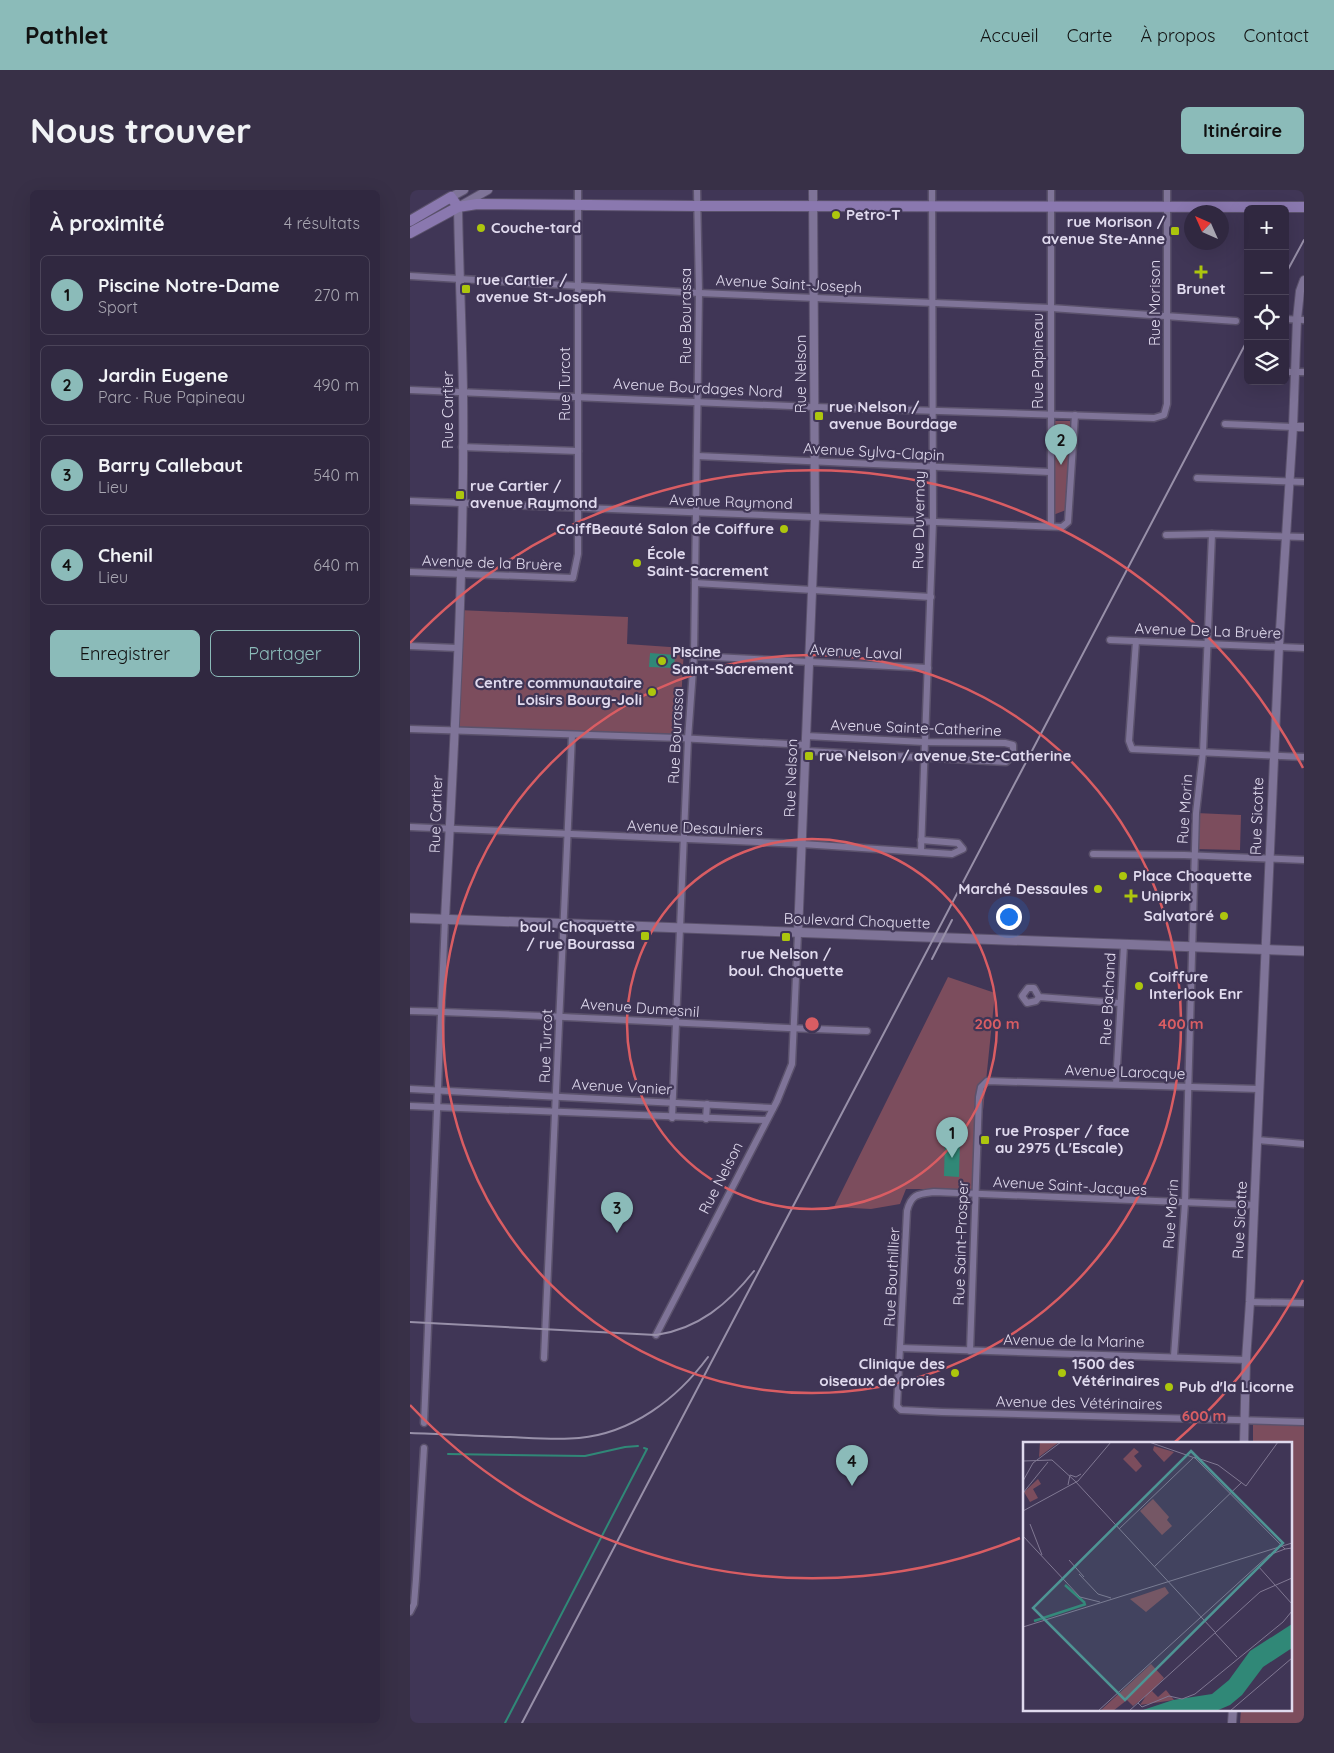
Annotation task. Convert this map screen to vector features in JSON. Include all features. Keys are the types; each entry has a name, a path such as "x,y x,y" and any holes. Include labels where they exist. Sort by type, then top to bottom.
{"main road":[{"path":"410,221 451,197 458,207"},
{"path":"410,234 458,207 477,204 1304,207"},
{"name":"Boulevard Choquette","path":"410,918 1304,950"}],"street":[{"path":"451,197 464,190"},
{"path":"458,207 488,190"},
{"name":"Rue Turcot","path":"573,578 578,554 578,190"},
{"name":"Rue Bourassa","path":"672,1118 688,739 694,656 699,293 697,190"},
{"name":"Rue Nelson","path":"656,1335 773,1108 792,1064 815,518 813,190"},
{"name":"Rue Duvernay","path":"921,851 933,522 932,190"},
{"name":"Rue Papineau","path":"1051,190 1051,526"},
{"name":"Rue Morison","path":"1164,415 1167,404 1167,190"},
{"name":"Rue Cartier","path":"424,1423 445,920 455,731 462,447 458,207"},
{"name":"Avenue Saint-Joseph","path":"410,276 699,293 1051,308 1236,321"},
{"name":"Rue Sicotte","path":"1244,1442 1246,1360 1266,948 1273,757 1293,427 1294,371 1304,280"},
{"path":"1289,372 1304,372"},
{"name":"Avenue Bourdages Nord","path":"410,390 1050,415 1154,418 1164,415"},
{"path":"1051,526 1062,527 1068,522 1075,415"},
{"path":"1225,424 1304,427"},
{"path":"462,447 578,451"},
{"name":"Avenue Sylva-Clapin","path":"697,456 1050,472"},
{"path":"1197,478 1304,482"},
{"name":"Avenue Raymond","path":"410,501 1051,526"},
{"path":"1166,535 1212,534 1304,537"},
{"name":"Rue Morin","path":"1174,1356 1185,1203 1194,947 1194,855 1196,813 1203,752 1212,534"},
{"name":"Avenue de la Bruère","path":"410,572 573,578"},
{"path":"695,583 931,597"},
{"name":"Avenue De La Bruère","path":"1110,640 1304,648"},
{"path":"1136,642 1129,741 1132,749 1304,757"},
{"path":"410,646 457,648"},
{"name":"Avenue Laval","path":"694,656 928,668"},
{"name":"Avenue Sainte-Catherine","path":"410,729 806,744 1005,743 1013,745 1013,755 1006,762 925,758 806,744"},
{"name":"Rue Turcot","path":"544,1358 566,835 572,736"},
{"name":"Avenue Desaulniers","path":"410,827 802,844 952,854 963,849 958,843 921,840"},
{"path":"1093,854 1194,855 1304,860"},
{"name":"Rue Bachand","path":"1116,1084 1119,1003 1124,945"},
{"path":"1039,997 1119,1003"},
{"name":"Avenue Dumesnil","path":"410,1011 559,1015 677,1024 867,1031"},
{"name":"Avenue Larocque","path":"990,1079 1259,1089"},
{"name":"Rue Saint-Prosper","path":"970,1351 979,1097 981,1087 990,1079"},
{"name":"Avenue Vanier","path":"410,1090 773,1108"},
{"path":"706,1119 707,1104"},
{"name":"Avenue Vanier","path":"410,1106 672,1118 766,1120"},
{"path":"1257,1140 1304,1144"},
{"name":"Rue Bouthillier","path":"912,1411 902,1410 897,1406 909,1200 916,1194 925,1193 975,1194"},
{"name":"Avenue Saint-Jacques","path":"975,1194 1254,1204"},
{"path":"1250,1302 1304,1303"},
{"name":"Avenue de la Marine","path":"901,1348 1246,1360"},
{"name":"Avenue des Vétérinaires","path":"912,1411 1304,1422"},
{"path":"410,1612 414,1604 413,1579 424,1448"},
{"path":"1232,1723 1233,1710"}],"shaded area":[{"path":"1052,421 1071,421 1066,510 1053,515"},
{"path":"458,610 628,617 627,644 684,648 679,738 455,731"},
{"name":"Piscine Saint-Sacrement","path":"650,653 675,655 674,668 649,667"},
{"path":"1196,813 1241,815 1240,850 1195,849"},
{"path":"948,977 995,993 975,1189 906,1189 900,1204 871,1209 834,1207"},
{"path":"945,1139 960,1139 959,1177 944,1176"},
{"path":"1253,1423 1304,1425 1304,1723 1240,1723 1241,1710 1292,1710 1292,1442 1253,1442"}],"waterway":[{"path":"448,1454 585,1456 638,1446"},
{"path":"505,1723 647,1449 644,1448"}],"railway":[{"path":"1289,268 1304,240"},
{"path":"522,1723 1247,340"},
{"path":"932,959 952,920"},
{"path":"410,1322 656,1335 671,1332 699,1321 723,1304 754,1271"},
{"path":"410,1433 553,1439 598,1435 635,1421 668,1400 708,1357"}],"place":[{"name":"Petro-T","path":"836,215"},
{"name":"Couche-tard","path":"481,228"},
{"name":"rue Morison / avenue Ste-Anne","path":"1175,231"},
{"name":"Brunet","path":"1201,272"},
{"name":"rue Cartier / avenue St-Joseph","path":"466,289"},
{"name":"rue Nelson / avenue Bourdage","path":"819,416"},
{"name":"Jardin Eugene","path":"1061,465"},
{"name":"rue Cartier / avenue Raymond","path":"460,495"},
{"name":"CoiffBeauté Salon de Coiffure","path":"784,529"},
{"name":"École Saint-Sacrement","path":"637,563"},
{"name":"Piscine Saint-Sacrement","path":"662,661"},
{"name":"Centre communautaire Loisirs Bourg-Joli","path":"652,692"},
{"name":"rue Nelson / avenue Ste-Catherine","path":"809,756"},
{"name":"Place Choquette","path":"1123,876"},
{"name":"Marché Dessaules","path":"1098,889"},
{"name":"Uniprix","path":"1131,896"},
{"name":"Salvatoré","path":"1224,916"},
{"name":"boul. Choquette / rue Bourassa","path":"645,936"},
{"name":"rue Nelson / boul. Choquette","path":"786,937"},
{"name":"Coiffure Interlook Enr","path":"1139,986"},
{"name":"rue Prosper / face au 2975 (L'Escale)","path":"985,1140"},
{"name":"Piscine Notre-Dame","path":"952,1158"},
{"name":"Barry Callebaut","path":"617,1233"},
{"name":"Clinique des oiseaux de proies","path":"955,1373"},
{"name":"1500 des Vétérinaires","path":"1062,1373"},
{"name":"Pub d'la Licorne","path":"1169,1387"},
{"name":"Chenil","path":"852,1486"}]}
